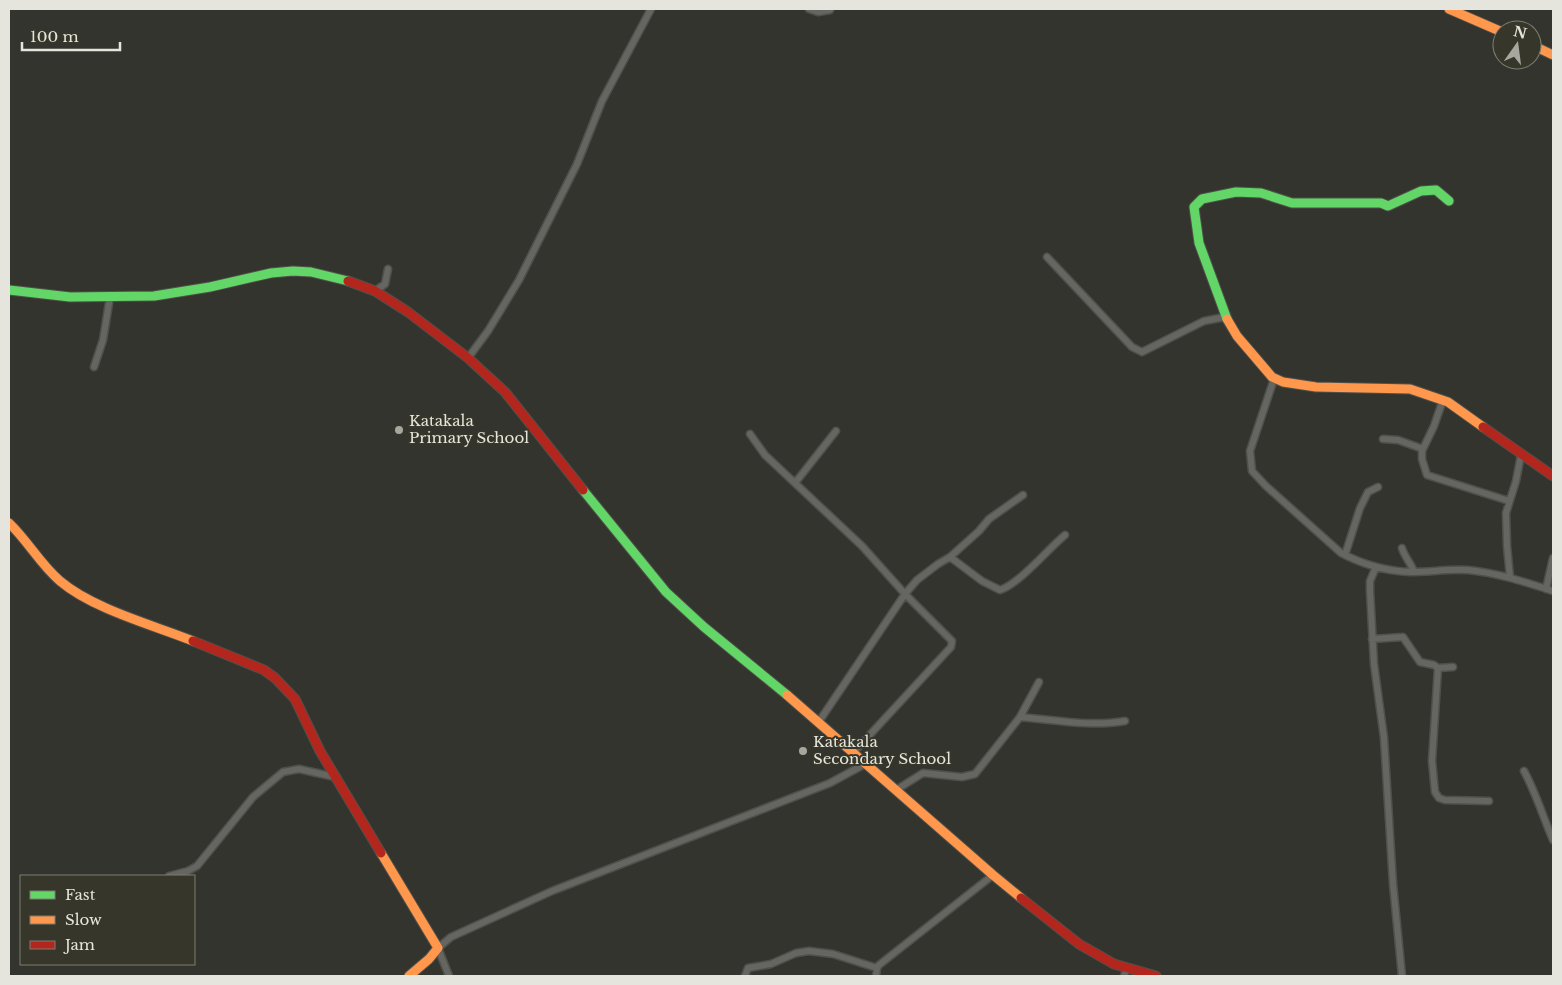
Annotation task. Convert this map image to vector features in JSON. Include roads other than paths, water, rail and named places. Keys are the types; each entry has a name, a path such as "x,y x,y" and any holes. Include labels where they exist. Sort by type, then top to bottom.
{"street":[{"path":"468,358 488,331 519,280 576,164 606,94 652,9"},
{"path":"809,9 818,12 830,10"},
{"path":"1449,9 1492,28"},
{"path":"1449,201 1436,190 1421,191 1388,206 1381,203 1330,204 1292,202 1261,193 1236,192 1202,198 1194,207 1200,243 1225,316 1237,336 1274,379 1310,386 1406,388 1443,400 1553,476"},
{"path":"1047,257 1132,347 1142,352 1204,321 1225,316"},
{"path":"376,291 385,284 388,268"},
{"path":"9,290 70,297 154,296 210,287 271,273 293,271 327,275 358,283 376,291 408,312 468,358 505,392 666,592 704,627 785,693 993,875 1080,944 1125,972 1156,976"},
{"path":"94,367 103,340 110,298"},
{"path":"1274,379 1250,451 1252,471 1266,486 1345,555 1376,567 1414,572 1468,570 1510,577 1550,590 1553,558"},
{"path":"1443,400 1423,448 1422,459 1427,475 1509,501"},
{"path":"794,483 836,431"},
{"path":"750,434 765,455 862,546 953,644 853,753"},
{"path":"1383,439 1398,440 1423,448"},
{"path":"1510,577 1505,530 1506,513 1522,455"},
{"path":"1345,555 1360,508 1368,492 1378,487"},
{"path":"818,723 906,594 918,580 950,557 979,531 989,518 1023,495"},
{"path":"9,523 53,574 68,586 115,612 226,653 264,670 294,699 320,751 438,948 449,976"},
{"path":"950,557 982,581 1000,590 1010,587 1050,547 1065,535"},
{"path":"1402,548 1411,562 1414,572"},
{"path":"1376,567 1370,581 1372,639 1384,738 1393,884 1402,976"},
{"path":"1372,639 1403,637 1420,662 1434,665 1438,668 1453,667"},
{"path":"1438,668 1432,761 1435,792 1439,798 1445,800 1489,801"},
{"path":"896,790 922,773 962,777 975,774 1020,718 1039,682"},
{"path":"1020,718 1087,723 1125,722"},
{"path":"409,976 451,937 552,891 830,783 865,764"},
{"path":"173,875 188,871 197,866 253,796 283,772 299,769 335,776"},
{"path":"1524,771 1535,792 1553,840"},
{"path":"876,976 877,968 993,875"},
{"path":"746,976 748,968 771,964 796,953 809,951 833,954 877,968"}],"place":[{"name":"Katakala Primary School","path":"399,430"},
{"name":"Katakala Secondary School","path":"803,751"}]}
